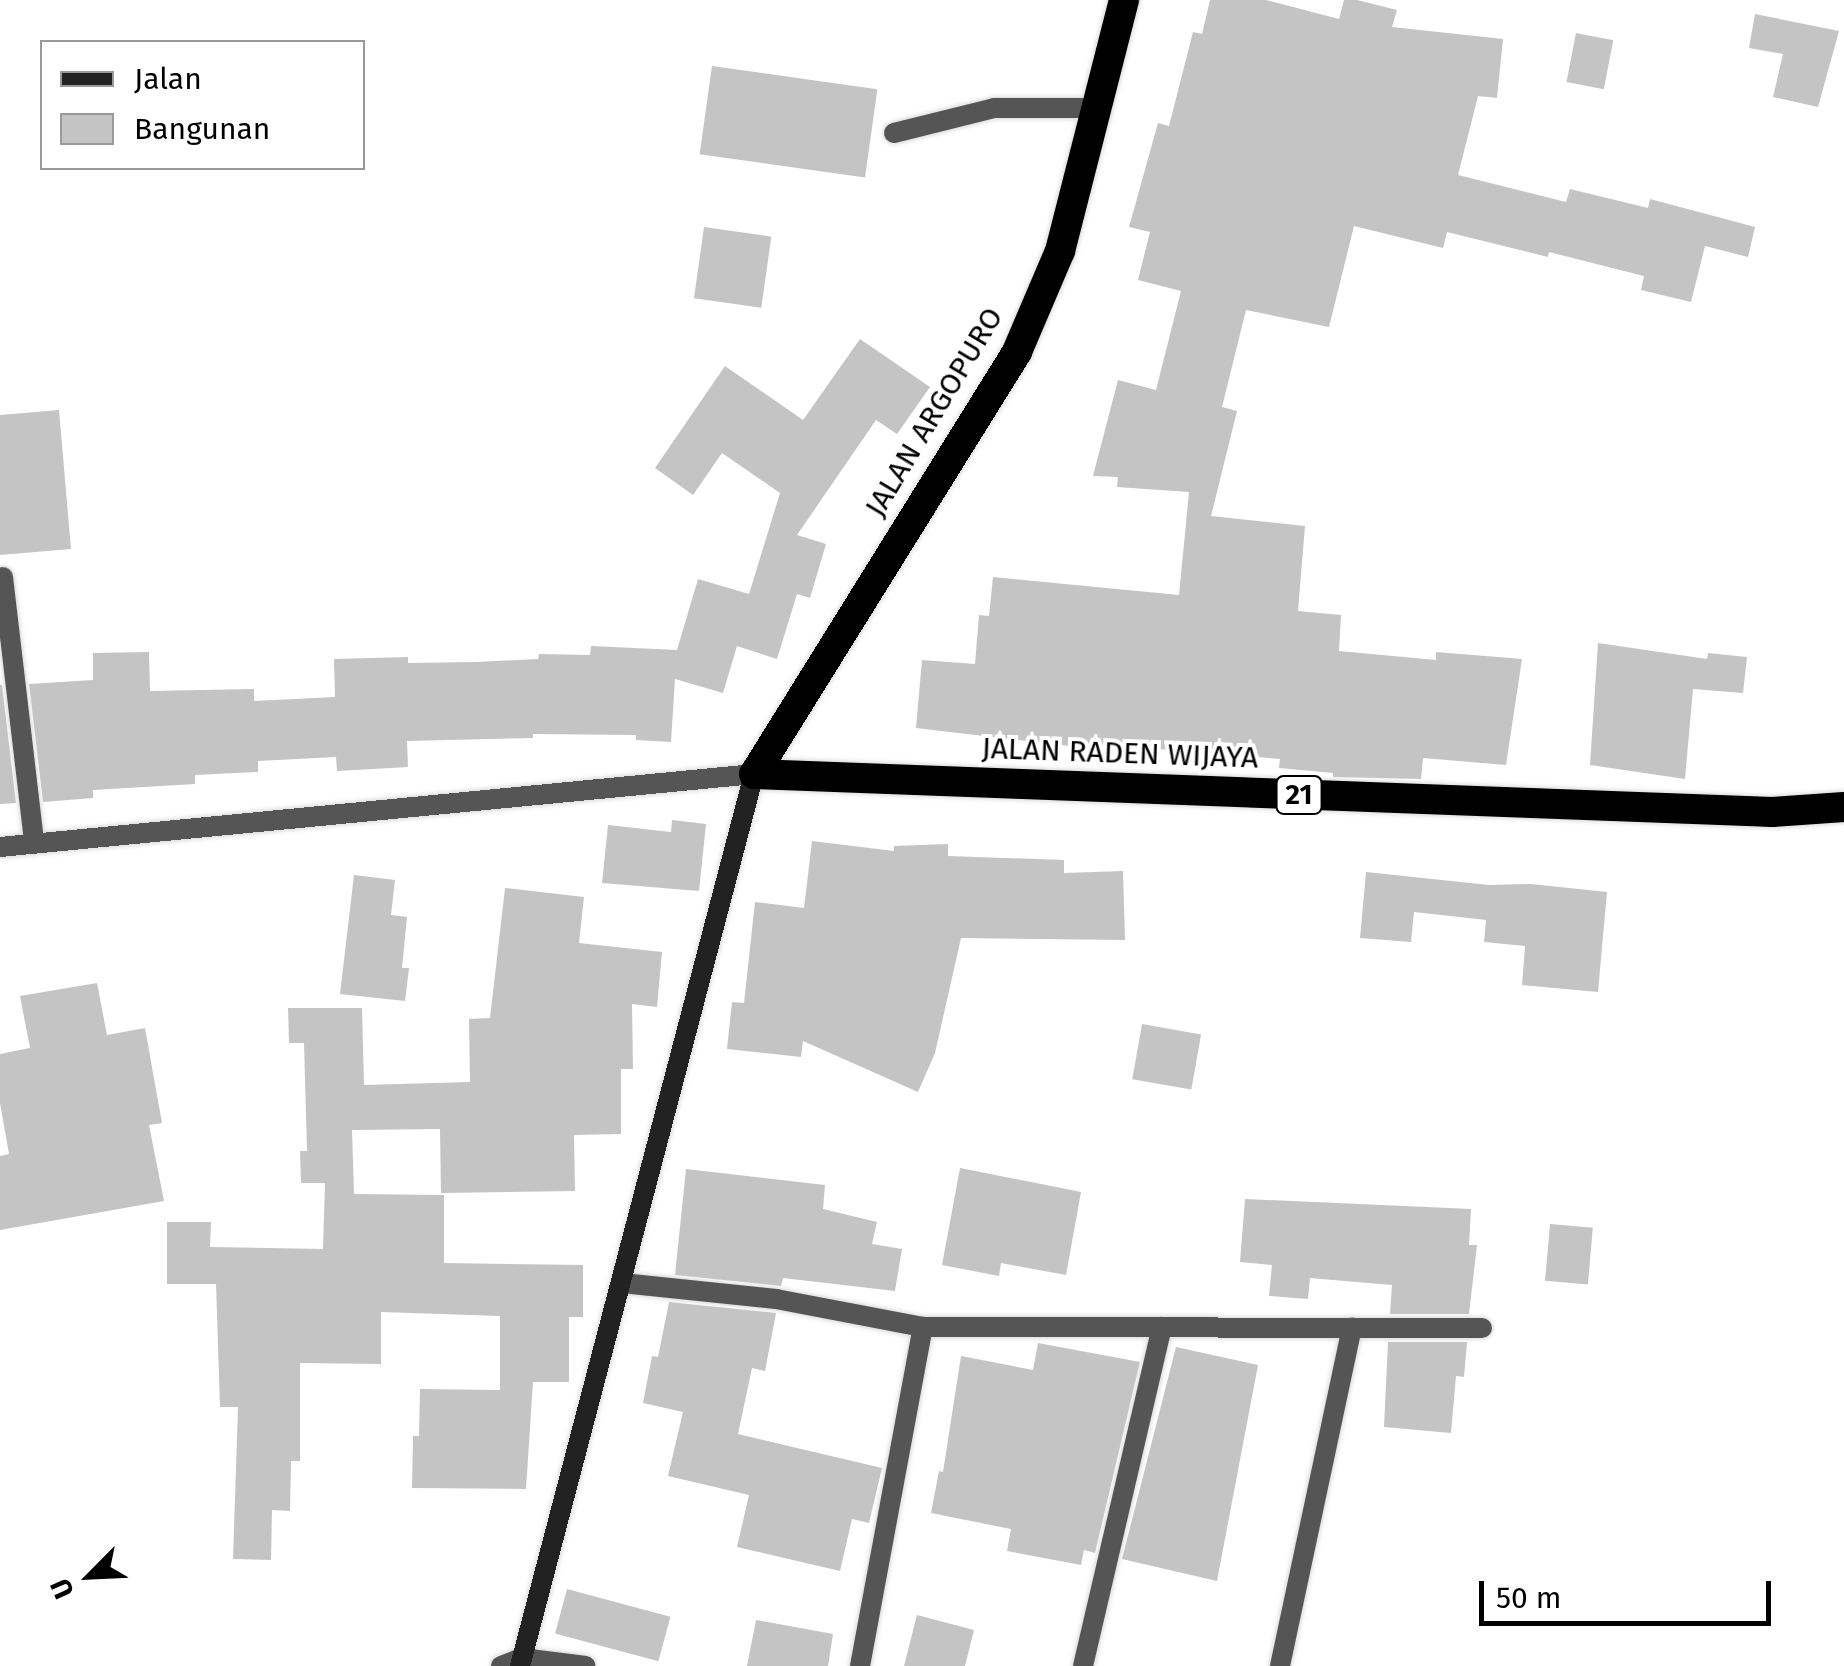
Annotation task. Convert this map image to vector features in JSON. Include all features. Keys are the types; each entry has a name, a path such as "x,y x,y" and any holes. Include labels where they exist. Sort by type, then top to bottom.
{"highway":[{"name":"JALAN ARGOPURO","path":"754,774 1017,352 1060,251 1093,108 1124,0"},
{"name":"JALAN RADEN WIJAYA","path":"754,774 1772,812 1844,807"}],"street":[{"path":"894,133 994,108 1093,108"},
{"path":"3,577 34,842"},
{"path":"0,848 754,774 521,1662"},
{"path":"622,1283 776,1299 923,1327 1482,1328"},
{"path":"1083,1666 1162,1326"},
{"path":"860,1666 923,1327"},
{"path":"1280,1666 1352,1328"},
{"path":"500,1666 521,1662 586,1666"}],"building":[{"path":"1210,0 1266,0 1339,19 1344,0 1357,0 1397,10 1392,27 1503,39 1497,98 1478,96 1458,175 1566,202 1570,189 1648,208 1650,199 1755,227 1748,257 1705,246 1691,302 1641,290 1644,276 1549,252 1548,257 1447,232 1443,248 1354,226 1329,327 1246,310 1222,407 1237,411 1211,516 1305,526 1298,611 1341,615 1339,651 1436,660 1436,652 1522,659 1506,765 1423,758 1421,779 1333,777 1333,773 1279,768 1280,759 1071,742 1070,746 916,728 922,660 975,664 979,615 989,616 993,577 1179,595 1189,492 1117,487 1118,477 1093,476 1118,380 1156,390 1181,291 1138,280 1150,232 1129,227 1158,123 1169,126 1193,32 1202,34"},
{"path":"1755,14 1839,31 1818,107 1773,97 1783,54 1749,48"},
{"path":"1576,33 1613,40 1604,89 1566,82"},
{"path":"712,66 877,89 865,177 700,154"},
{"path":"704,227 771,236 761,308 694,298"},
{"path":"860,339 930,387 897,434 876,420 797,535 826,544 810,598 797,594 777,659 737,646 723,693 675,679 671,742 636,740 636,735 533,734 533,738 407,741 408,767 337,771 336,757 258,761 258,772 195,775 195,784 93,790 93,798 43,802 29,684 93,680 93,653 149,652 150,691 254,689 254,701 335,697 334,659 408,657 408,663 476,662 538,659 539,654 590,655 591,646 677,650 698,579 749,594 780,493 722,453 693,495 655,468 725,366 803,420"},
{"path":"59,410 71,549 0,555 0,415"},
{"path":"1598,643 1707,659 1708,653 1747,657 1743,693 1693,689 1685,779 1590,765"},
{"path":"2,685 16,803 0,804"},
{"path":"672,820 706,824 699,891 602,883 608,825 671,832"},
{"path":"812,841 894,851 894,846 948,844 948,856 1064,860 1064,873 1123,871 1125,940 961,938 935,1053 918,1092 803,1041 801,1057 727,1049 732,1002 744,1003 755,902 804,908"},
{"path":"1366,872 1607,892 1598,992 1522,985 1525,946 1484,942 1486,920 1414,912 1411,942 1360,938"},
{"path":"354,875 395,880 391,915 407,917 402,968 409,968 405,1001 340,994"},
{"path":"505,888 584,897 579,943 662,952 657,1007 632,1004 633,1069 621,1069 621,1134 574,1135 575,1191 441,1193 440,1129 352,1130 354,1194 444,1195 444,1263 583,1265 583,1317 569,1317 569,1382 533,1382 526,1489 412,1488 413,1436 419,1436 420,1389 500,1390 500,1316 381,1312 381,1364 300,1363 300,1461 291,1461 290,1511 272,1510 271,1560 233,1559 238,1407 220,1407 216,1284 167,1284 167,1222 211,1222 210,1247 323,1249 325,1183 301,1183 300,1151 307,1151 304,1043 289,1043 288,1008 362,1008 364,1085 470,1082 469,1019 490,1018"},
{"path":"97,983 107,1035 145,1028 162,1123 149,1125 164,1201 0,1230 0,1156 9,1154 0,1103 0,1054 30,1048 20,996"},
{"path":"1142,1024 1201,1034 1191,1090 1132,1079"},
{"path":"960,1168 1081,1192 1066,1275 1001,1263 999,1276 942,1265"},
{"path":"686,1169 825,1185 823,1209 877,1222 872,1244 902,1249 895,1291 783,1278 781,1286 675,1275"},
{"path":"1245,1199 1471,1209 1469,1245 1477,1245 1469,1314 1390,1314 1392,1285 1310,1278 1308,1299 1269,1296 1272,1265 1240,1262"},
{"path":"1550,1224 1593,1228 1588,1285 1545,1281"},
{"path":"669,1302 776,1313 765,1371 752,1368 738,1434 882,1468 869,1523 852,1519 840,1571 737,1547 749,1495 668,1476 683,1412 643,1403 652,1356 658,1357"},
{"path":"1388,1342 1467,1342 1464,1377 1456,1376 1451,1433 1384,1427"},
{"path":"1038,1343 1140,1362 1095,1553 1084,1550 1081,1565 1007,1551 1011,1529 931,1513 939,1471 943,1472 961,1356 1033,1370"},
{"path":"1176,1347 1258,1365 1217,1581 1122,1559"},
{"path":"567,1589 670,1617 658,1661 555,1633"},
{"path":"917,1615 974,1630 965,1666 904,1666"},
{"path":"756,1620 833,1634 828,1666 747,1666"}]}
